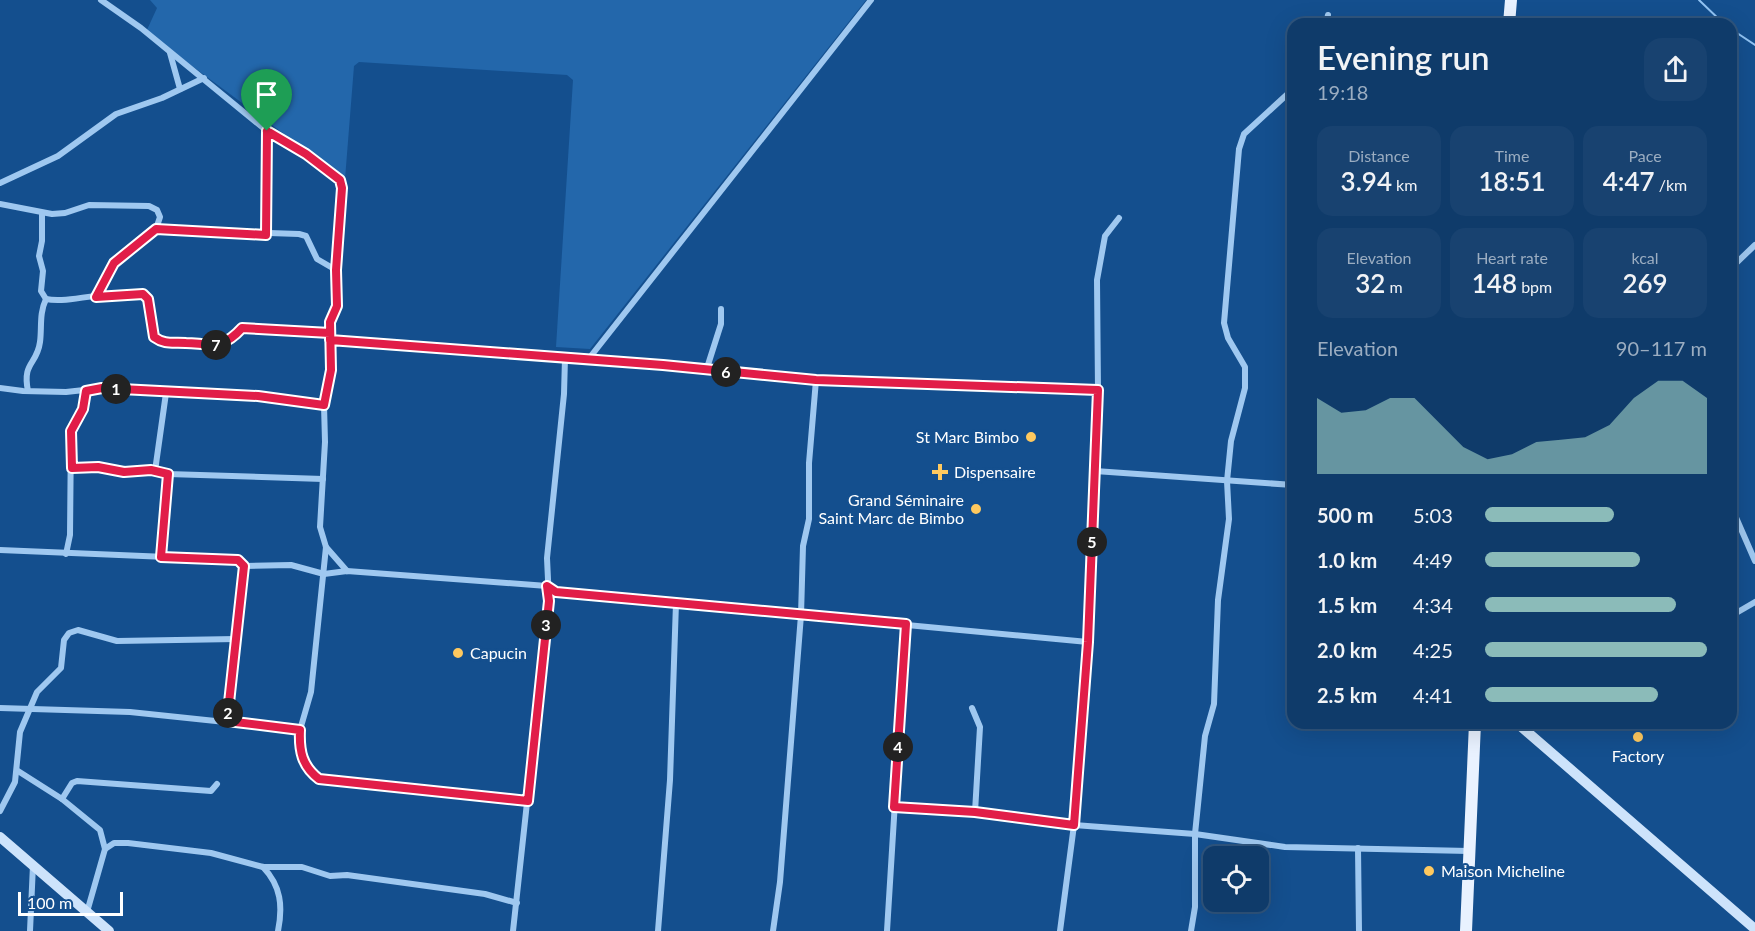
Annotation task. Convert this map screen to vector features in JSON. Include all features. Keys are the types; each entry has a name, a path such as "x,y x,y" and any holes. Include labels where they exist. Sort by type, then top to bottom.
{"main road":[{"path":"1510,18 1511,0"},
{"path":"1466,931 1475,729"}],"street":[{"path":"101,0 204,78 267,131 306,154 340,180 342,188 336,270 337,306 330,322 331,370 324,405 320,527 326,547 311,692 300,730 299,747 308,771 319,779 528,801"},
{"path":"587,361 872,0"},
{"path":"170,53 180,88"},
{"path":"0,183 58,156 116,114 142,107 204,78"},
{"path":"1191,931 1195,907 1196,834 1204,736 1214,704 1218,600 1229,519 1227,481 1232,441 1245,388 1245,367 1228,339 1224,323 1239,148 1244,134 1287,95"},
{"path":"266,235 267,131"},
{"path":"0,204 42,213 65,213 89,205 149,206 157,210 160,217 156,229 114,263 96,297"},
{"path":"42,213 42,241 39,256 43,271 41,291 46,299 57,302 143,294 148,299 154,337 170,344 214,346 232,339 242,328 816,380 1098,390"},
{"path":"1060,931 1074,825 1088,642 1098,390 1097,280 1106,236 1119,218"},
{"path":"156,229 306,236 317,258 336,270"},
{"path":"1737,262 1755,245"},
{"path":"27,392 26,370 38,351 41,310 46,299"},
{"path":"706,371 721,324 721,309"},
{"path":"513,931 549,601 547,558 564,394 565,358"},
{"path":"773,931 780,882 801,615 803,546 809,519 809,463 816,380"},
{"path":"0,388 27,392 86,391 102,388 258,396 324,405"},
{"path":"66,554 70,535 71,431 83,409 86,391"},
{"path":"155,471 166,393"},
{"path":"72,468 98,467 124,472 155,471 168,474 322,479"},
{"path":"1095,471 1287,485"},
{"path":"161,557 168,474"},
{"path":"1737,520 1755,561"},
{"path":"326,547 347,571"},
{"path":"0,550 238,560 244,566 291,565 324,574 347,571 547,586 556,592 741,607 801,615 1088,642"},
{"path":"227,721 244,566"},
{"path":"1737,612 1755,602"},
{"path":"658,931 670,780 676,603"},
{"path":"887,931 906,624"},
{"path":"0,812 15,782 21,732 30,709 41,686 61,668 64,640 73,630 125,641 236,639"},
{"path":"0,708 130,712 300,730"},
{"path":"972,708 980,727 975,812"},
{"path":"1524,729 1754,926"},
{"path":"18,771 62,799 100,830 105,849 87,912"},
{"path":"62,799 72,783 77,781 210,791 217,784"},
{"path":"894,807 975,812 1074,825 1196,834 1285,846 1469,851"},
{"path":"0,837 108,931"},
{"path":"105,849 114,843 128,843 190,850 228,856 263,867 303,867 330,876 347,876 485,894 517,903"},
{"path":"0,846 13,848"},
{"path":"1358,848 1359,931"},
{"path":"30,931 33,865"},
{"path":"263,867 278,889 282,908 278,931"}],"shaded area":[{"path":"150,0 866,0 590,349 556,347 573,80 567,75 359,62 354,66 345,179 146,32 157,8"}],"waterway":[{"path":"1699,0 1718,18"},
{"path":"1737,33 1755,45"}],"place":[{"name":"St Marc Bimbo","path":"1031,437"},
{"name":"Dispensaire","path":"940,472"},
{"name":"Grand Séminaire Saint Marc de Bimbo","path":"976,509"},
{"name":"Capucin","path":"458,653"},
{"name":"Factory","path":"1638,737"},
{"name":"Maison Micheline","path":"1429,871"}],"route":[{"path":"267,131 264,182 266,235 156,229 114,263 107,272 96,297 143,294 148,299 154,337 160,342 170,344 214,346 232,339 242,328 302,330 330,333 330,340 663,365 816,380 1098,390 1088,642 1074,825 975,812 894,807 906,624 801,615 741,607 556,592 547,586 549,601 528,801 389,784 319,779 308,771 303,761 299,747 300,730 227,721 244,566 238,560 161,557 168,474 151,470 124,472 98,467 72,468 71,431 83,409 86,391 102,388 258,396 324,405 331,370 332,355 330,340 330,333 330,322 337,306 336,270 342,188 340,180 306,154 267,131"}]}
